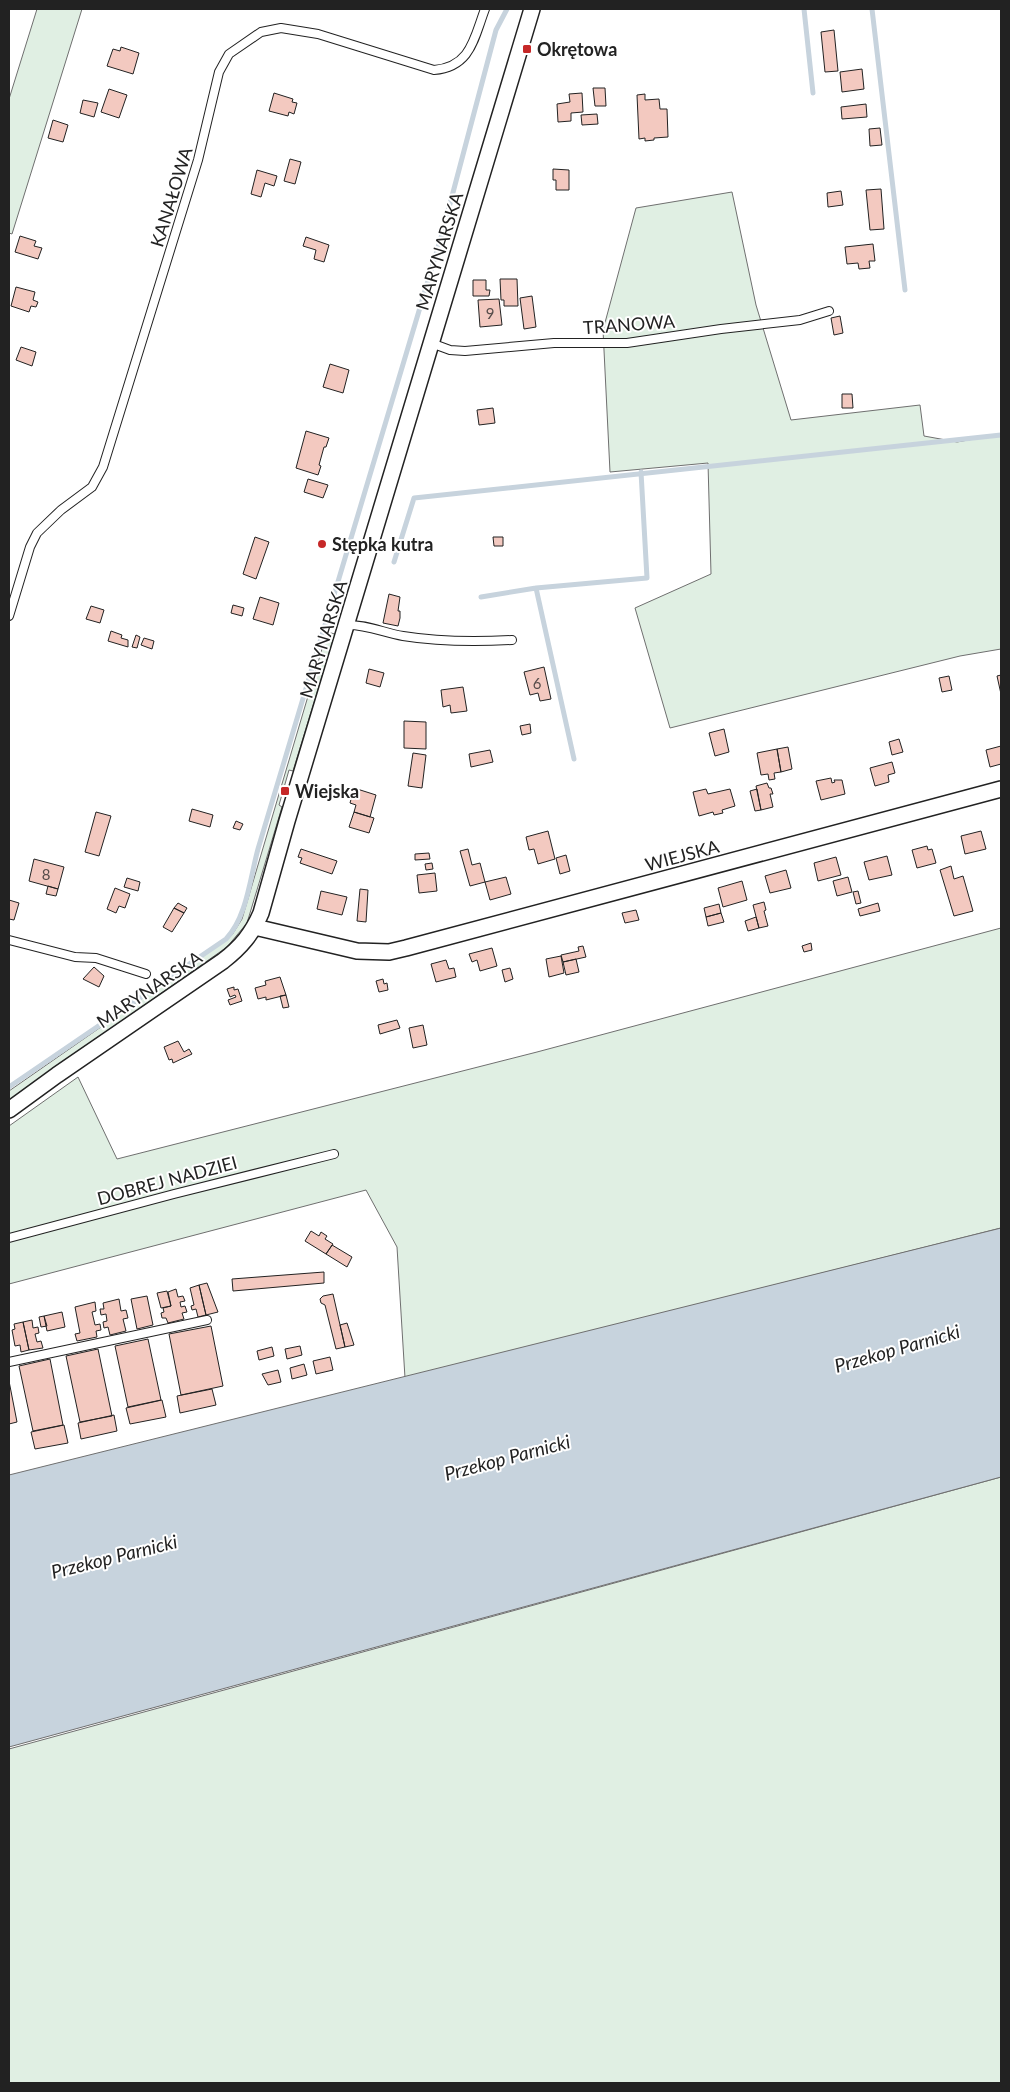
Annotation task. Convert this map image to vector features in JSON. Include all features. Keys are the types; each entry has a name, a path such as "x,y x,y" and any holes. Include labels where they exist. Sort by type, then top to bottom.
{"street":[{"name":"MARYNARSKA","path":"9,1110 56,1075 223,961 248,939 255,927 261,913 287,821 532,9"},
{"name":"WIEJSKA","path":"255,927 357,951 397,950 1001,789"}],"lane":[{"name":"KANAŁOWA","path":"9,616 30,547 37,533 61,510 92,487 103,467 198,160 219,72 229,54 261,32 278,28 318,34 434,70 447,69 461,62 470,49 485,9"},
{"name":"TRANOWA","path":"431,343 450,350 465,351 554,343 627,343 800,320 829,311"},
{"path":"346,625 356,625 401,636 440,641 512,640"},
{"path":"9,940 75,957 96,958 146,974"},
{"name":"DOBREJ NADZIEI","path":"9,1238 182,1191 334,1154"},
{"path":"9,1362 208,1320"}],"green space":[{"path":"37,9 82,9 12,234 9,233 9,99"},
{"path":"732,192 756,305 791,420 920,405 924,436 957,442 1001,434 1001,649 960,656 670,728 635,608 711,574 708,463 610,472 603,330 636,208"},
{"path":"327,632 335,634 293,771 289,770 279,805 282,807 247,923 227,947 9,1100 9,1091 232,935 242,919"},
{"path":"1001,928 1001,1228 405,1378 397,1247 366,1190 9,1284 9,1126 78,1077 117,1159 537,1052"},
{"path":"1001,1477 1001,2083 9,2083 9,1749"}],"water":[{"name":"Przekop Parnicki","path":"1001,1228 1001,1477 9,1747 9,1475"}],"building":[{"path":"834,30 838,71 825,72 821,32"},
{"path":"121,47 139,53 133,74 107,66 113,49 120,51"},
{"path":"862,69 864,89 842,92 840,72"},
{"path":"593,88 605,88 606,106 595,106"},
{"path":"109,89 127,95 119,118 101,112"},
{"path":"274,93 293,99 292,102 297,103 294,114 289,112 288,116 269,111"},
{"path":"582,93 583,112 571,113 571,121 558,122 557,104 570,102 569,94"},
{"path":"645,94 645,100 659,99 660,109 667,109 668,137 645,141 645,138 639,139 637,95"},
{"path":"83,100 98,103 94,117 80,113"},
{"path":"866,104 867,117 842,119 841,107"},
{"path":"597,114 598,124 582,125 581,115"},
{"path":"53,120 68,125 63,142 48,138"},
{"path":"880,128 882,145 870,146 869,129"},
{"path":"290,159 301,162 295,184 284,181"},
{"path":"553,169 569,170 569,190 556,190 556,180 553,180"},
{"path":"257,170 277,176 274,186 265,183 261,197 251,194"},
{"path":"881,189 884,229 870,230 866,190"},
{"path":"841,191 843,205 828,207 827,193"},
{"path":"20,236 36,241 34,246 42,248 38,259 15,252"},
{"path":"306,237 329,245 324,262 314,259 316,250 303,246"},
{"path":"873,244 875,261 869,261 870,268 859,269 858,263 847,264 845,247"},
{"path":"500,279 517,279 518,306 504,306 504,300 501,300"},
{"path":"473,280 486,280 486,290 490,290 489,296 473,296"},
{"path":"16,287 35,292 33,300 38,302 36,307 31,306 29,312 11,306"},
{"path":"532,296 536,327 524,329 520,298"},
{"path":"499,299 502,325 480,327 478,300"},
{"path":"840,316 843,333 834,335 831,318"},
{"path":"21,347 36,352 32,366 16,360"},
{"path":"330,364 349,370 343,393 323,387"},
{"path":"842,394 852,394 853,408 842,408"},
{"path":"493,408 495,423 479,425 477,410"},
{"path":"306,431 329,438 326,447 324,447 318,475 296,468"},
{"path":"308,479 328,485 323,498 304,492"},
{"path":"255,537 269,542 256,579 243,574"},
{"path":"493,537 503,537 503,546 494,546"},
{"path":"389,594 400,597 398,626 383,623"},
{"path":"260,597 279,603 273,625 253,619"},
{"path":"233,605 244,608 242,616 231,613"},
{"path":"91,606 104,610 100,623 86,619"},
{"path":"111,631 122,635 121,638 128,640 128,647 108,641"},
{"path":"136,635 140,637 137,648 132,647"},
{"path":"144,638 154,641 152,649 141,645"},
{"path":"544,667 551,699 540,701 538,693 530,695 524,672"},
{"path":"369,669 384,673 380,687 366,683"},
{"path":"1001,675 1001,694 997,676"},
{"path":"949,676 952,690 942,692 939,678"},
{"path":"463,687 467,711 451,713 450,705 443,707 441,690"},
{"path":"404,721 426,722 426,749 404,748"},
{"path":"530,724 531,733 522,735 520,726"},
{"path":"724,729 729,752 715,756 709,733"},
{"path":"899,739 903,752 892,755 889,742"},
{"path":"1001,746 1001,764 990,767 986,750"},
{"path":"788,747 792,769 781,772 777,749"},
{"path":"777,749 781,772 774,773 775,779 769,780 768,774 761,775 757,753"},
{"path":"490,750 493,762 471,767 469,754"},
{"path":"413,753 426,755 422,788 408,786"},
{"path":"892,762 895,773 888,775 889,782 875,786 870,768"},
{"path":"831,778 832,783 835,782 834,780 842,780 845,794 821,800 816,781"},
{"path":"767,783 773,794 770,794 773,807 761,810 756,786"},
{"path":"354,788 376,795 370,817 354,812 356,805 350,803"},
{"path":"706,789 708,794 730,789 735,806 722,810 723,813 714,815 713,812 699,816 693,792"},
{"path":"757,789 761,810 755,811 750,791"},
{"path":"192,809 213,815 210,827 189,821"},
{"path":"96,812 111,816 99,856 85,852"},
{"path":"354,812 374,818 369,833 349,827"},
{"path":"236,821 243,824 240,830 233,828"},
{"path":"548,831 555,859 538,864 534,849 529,850 526,837"},
{"path":"981,831 986,849 965,854 961,836"},
{"path":"927,846 928,850 932,849 936,863 917,868 912,850"},
{"path":"301,849 337,861 332,874 300,863 302,858 298,857"},
{"path":"468,849 472,865 480,863 485,882 470,886 460,851"},
{"path":"429,853 430,859 415,860 415,854"},
{"path":"566,855 570,871 560,874 556,858"},
{"path":"887,856 892,875 869,880 864,862"},
{"path":"836,857 841,875 818,881 814,863"},
{"path":"34,859 64,867 58,889 29,881"},
{"path":"432,863 433,869 426,870 425,864"},
{"path":"951,866 954,879 963,876 973,911 954,916 940,870"},
{"path":"786,870 791,888 770,893 765,876"},
{"path":"435,873 437,891 419,893 417,875"},
{"path":"506,877 511,894 490,900 485,882"},
{"path":"848,877 852,892 837,896 833,881"},
{"path":"127,878 140,882 138,891 124,887"},
{"path":"742,881 747,900 723,907 718,888"},
{"path":"48,886 58,889 56,896 46,894"},
{"path":"115,888 130,894 125,908 119,906 116,913 107,909"},
{"path":"360,889 368,890 366,922 357,921"},
{"path":"321,891 347,897 342,915 317,909"},
{"path":"858,891 861,903 856,904 853,892"},
{"path":"9,900 19,903 14,920 9,919"},
{"path":"764,902 768,926 759,928 753,905"},
{"path":"178,903 187,908 184,913 174,908"},
{"path":"878,903 880,911 860,916 858,909"},
{"path":"719,904 721,913 706,917 704,908"},
{"path":"174,908 184,913 172,932 163,927"},
{"path":"636,910 639,920 625,923 622,913"},
{"path":"721,913 724,922 708,926 706,917"},
{"path":"756,917 759,928 748,931 745,921"},
{"path":"811,943 812,950 804,952 802,946"},
{"path":"583,946 586,957 563,962 561,955 579,951 578,947"},
{"path":"492,948 497,966 480,971 477,960 472,962 469,954"},
{"path":"561,956 564,973 549,977 546,959"},
{"path":"576,959 579,972 566,975 563,962"},
{"path":"446,960 449,969 454,968 456,977 436,982 431,964"},
{"path":"94,967 104,976 99,987 83,979"},
{"path":"510,968 513,979 505,982 502,970"},
{"path":"280,977 286,995 266,1000 266,997 258,999 255,988 266,985 265,981"},
{"path":"383,979 384,984 387,983 388,990 379,992 376,981"},
{"path":"234,987 234,990 238,989 242,1001 230,1005 228,1000 236,997 235,995 230,997 227,989"},
{"path":"286,995 289,1007 283,1008 280,996"},
{"path":"397,1020 400,1028 380,1034 378,1025"},
{"path":"423,1025 427,1045 413,1048 409,1028"},
{"path":"178,1041 184,1052 189,1049 192,1054 173,1063 172,1059 169,1060 164,1047"},
{"path":"311,1231 319,1236 321,1232 327,1236 325,1239 333,1244 326,1254 305,1241"},
{"path":"332,1245 352,1257 347,1267 326,1254"},
{"path":"324,1272 324,1283 233,1291 232,1279"},
{"path":"207,1283 218,1312 206,1315 199,1285"},
{"path":"199,1285 206,1315 198,1317 196,1309 192,1310 191,1306 194,1305 190,1288"},
{"path":"176,1289 178,1297 183,1296 185,1301 180,1302 181,1307 185,1306 187,1312 182,1313 184,1319 168,1323 166,1318 162,1318 161,1313 164,1312 163,1308 171,1306 168,1292"},
{"path":"167,1291 171,1306 161,1308 157,1293"},
{"path":"333,1294 345,1347 336,1349 325,1305 321,1303 320,1299 323,1296"},
{"path":"147,1296 153,1325 137,1329 131,1299"},
{"path":"119,1299 121,1311 126,1310 128,1318 123,1319 126,1331 110,1335 108,1327 104,1328 103,1322 107,1321 106,1314 101,1315 100,1309 104,1309 103,1303"},
{"path":"95,1302 96,1311 92,1312 95,1325 100,1324 101,1330 96,1331 97,1337 77,1341 75,1334 80,1333 75,1307"},
{"path":"62,1312 65,1327 47,1331 44,1316"},
{"path":"44,1316 47,1326 41,1327 39,1317"},
{"path":"32,1320 33,1328 38,1327 39,1333 35,1334 37,1342 41,1341 43,1348 29,1350 23,1322"},
{"path":"23,1322 29,1350 21,1352 20,1345 15,1346 12,1330 15,1329 14,1324"},
{"path":"347,1323 354,1345 345,1347 340,1325"},
{"path":"211,1326 223,1386 181,1395 169,1334"},
{"path":"148,1339 161,1400 128,1407 115,1346"},
{"path":"300,1346 302,1355 287,1359 285,1349"},
{"path":"272,1347 274,1356 259,1360 257,1351"},
{"path":"98,1349 112,1416 80,1422 66,1356"},
{"path":"330,1357 333,1370 316,1374 313,1361"},
{"path":"50,1359 63,1425 33,1431 19,1366"},
{"path":"304,1364 307,1375 292,1379 290,1368"},
{"path":"278,1370 281,1382 268,1385 262,1374"},
{"path":"9,1381 17,1422 9,1424"},
{"path":"212,1389 216,1405 180,1413 177,1396"},
{"path":"162,1400 166,1417 130,1424 126,1408"},
{"path":"114,1415 117,1431 81,1439 78,1423"},
{"path":"64,1425 68,1443 35,1449 31,1432"}],"waterway":[{"path":"9,1087 226,939 239,920 247,897 258,849 442,234 496,30 507,9"},
{"path":"804,9 813,93"},
{"path":"872,9 905,290"},
{"path":"394,562 414,498 1001,435"},
{"path":"574,759 536,588 647,578 641,472"},
{"path":"481,597 536,588"}],"place":[{"name":"Okrętowa","path":"527,49"},
{"name":"Stępka kutra","path":"322,544"},
{"name":"Wiejska","path":"285,791"}]}
